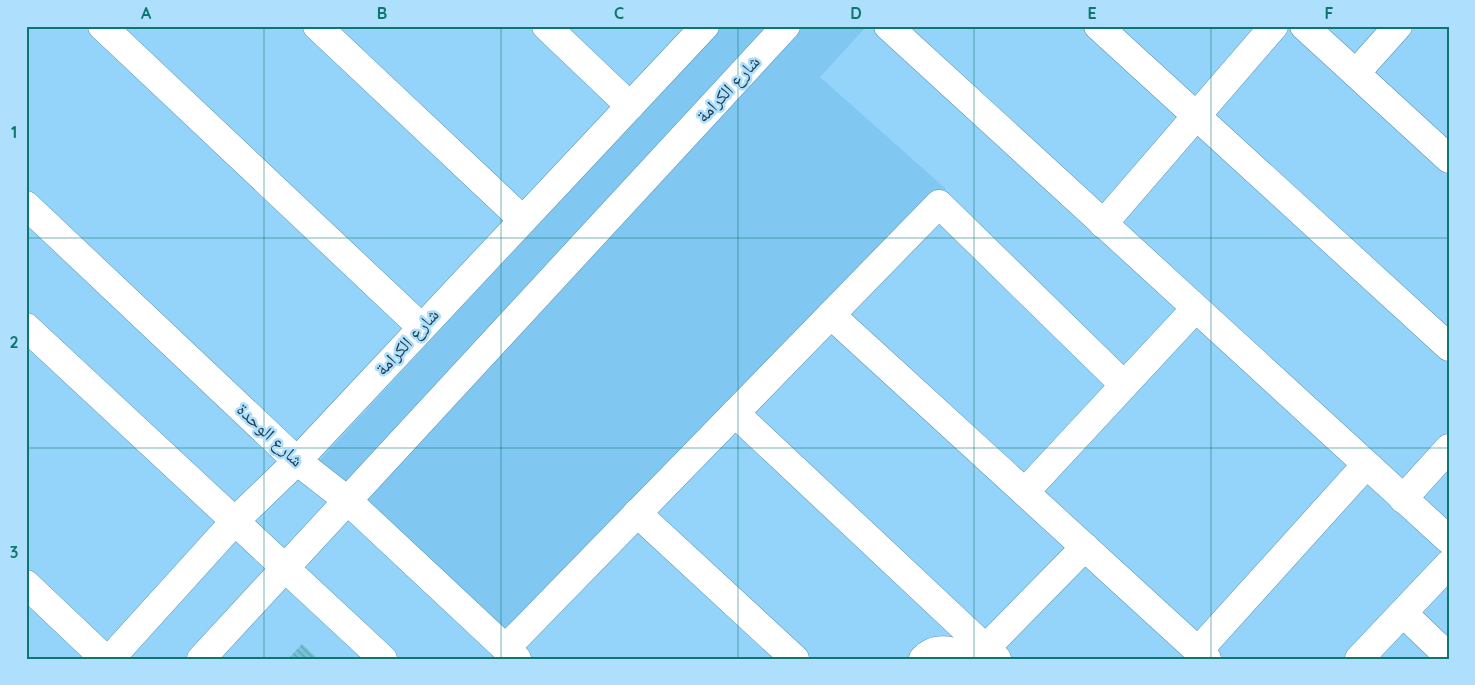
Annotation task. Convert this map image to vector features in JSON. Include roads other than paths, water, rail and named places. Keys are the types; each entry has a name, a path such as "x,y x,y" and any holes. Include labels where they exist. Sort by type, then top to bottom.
{"street":[{"path":"102,26 421,327"},
{"path":"317,26 523,220"},
{"path":"546,26 630,106"},
{"name":"شارع الكرامة","path":"110,659 235,522 297,461 705,26"},
{"name":"شارع الكرامة","path":"201,659 786,26"},
{"path":"888,26 1449,540"},
{"path":"1098,26 1195,117 1449,347"},
{"path":"1103,224 1274,26"},
{"path":"1304,26 1447,154"},
{"path":"1356,74 1398,26"},
{"path":"512,653 637,513 939,204 1124,385"},
{"name":"شارع الوحدة","path":"26,205 297,461 347,500 512,653"},
{"path":"1025,492 1195,309"},
{"path":"831,315 1202,655 1366,465"},
{"path":"26,327 383,659"},
{"path":"735,413 982,656"},
{"path":"1403,499 1449,448"},
{"path":"637,513 795,659"},
{"path":"982,656 1085,547"},
{"path":"1359,659 1449,564"},
{"path":"26,584 105,659"},
{"path":"1403,613 1449,657"},
{"path":"923,659 929,652 943,649 982,656"}]}
